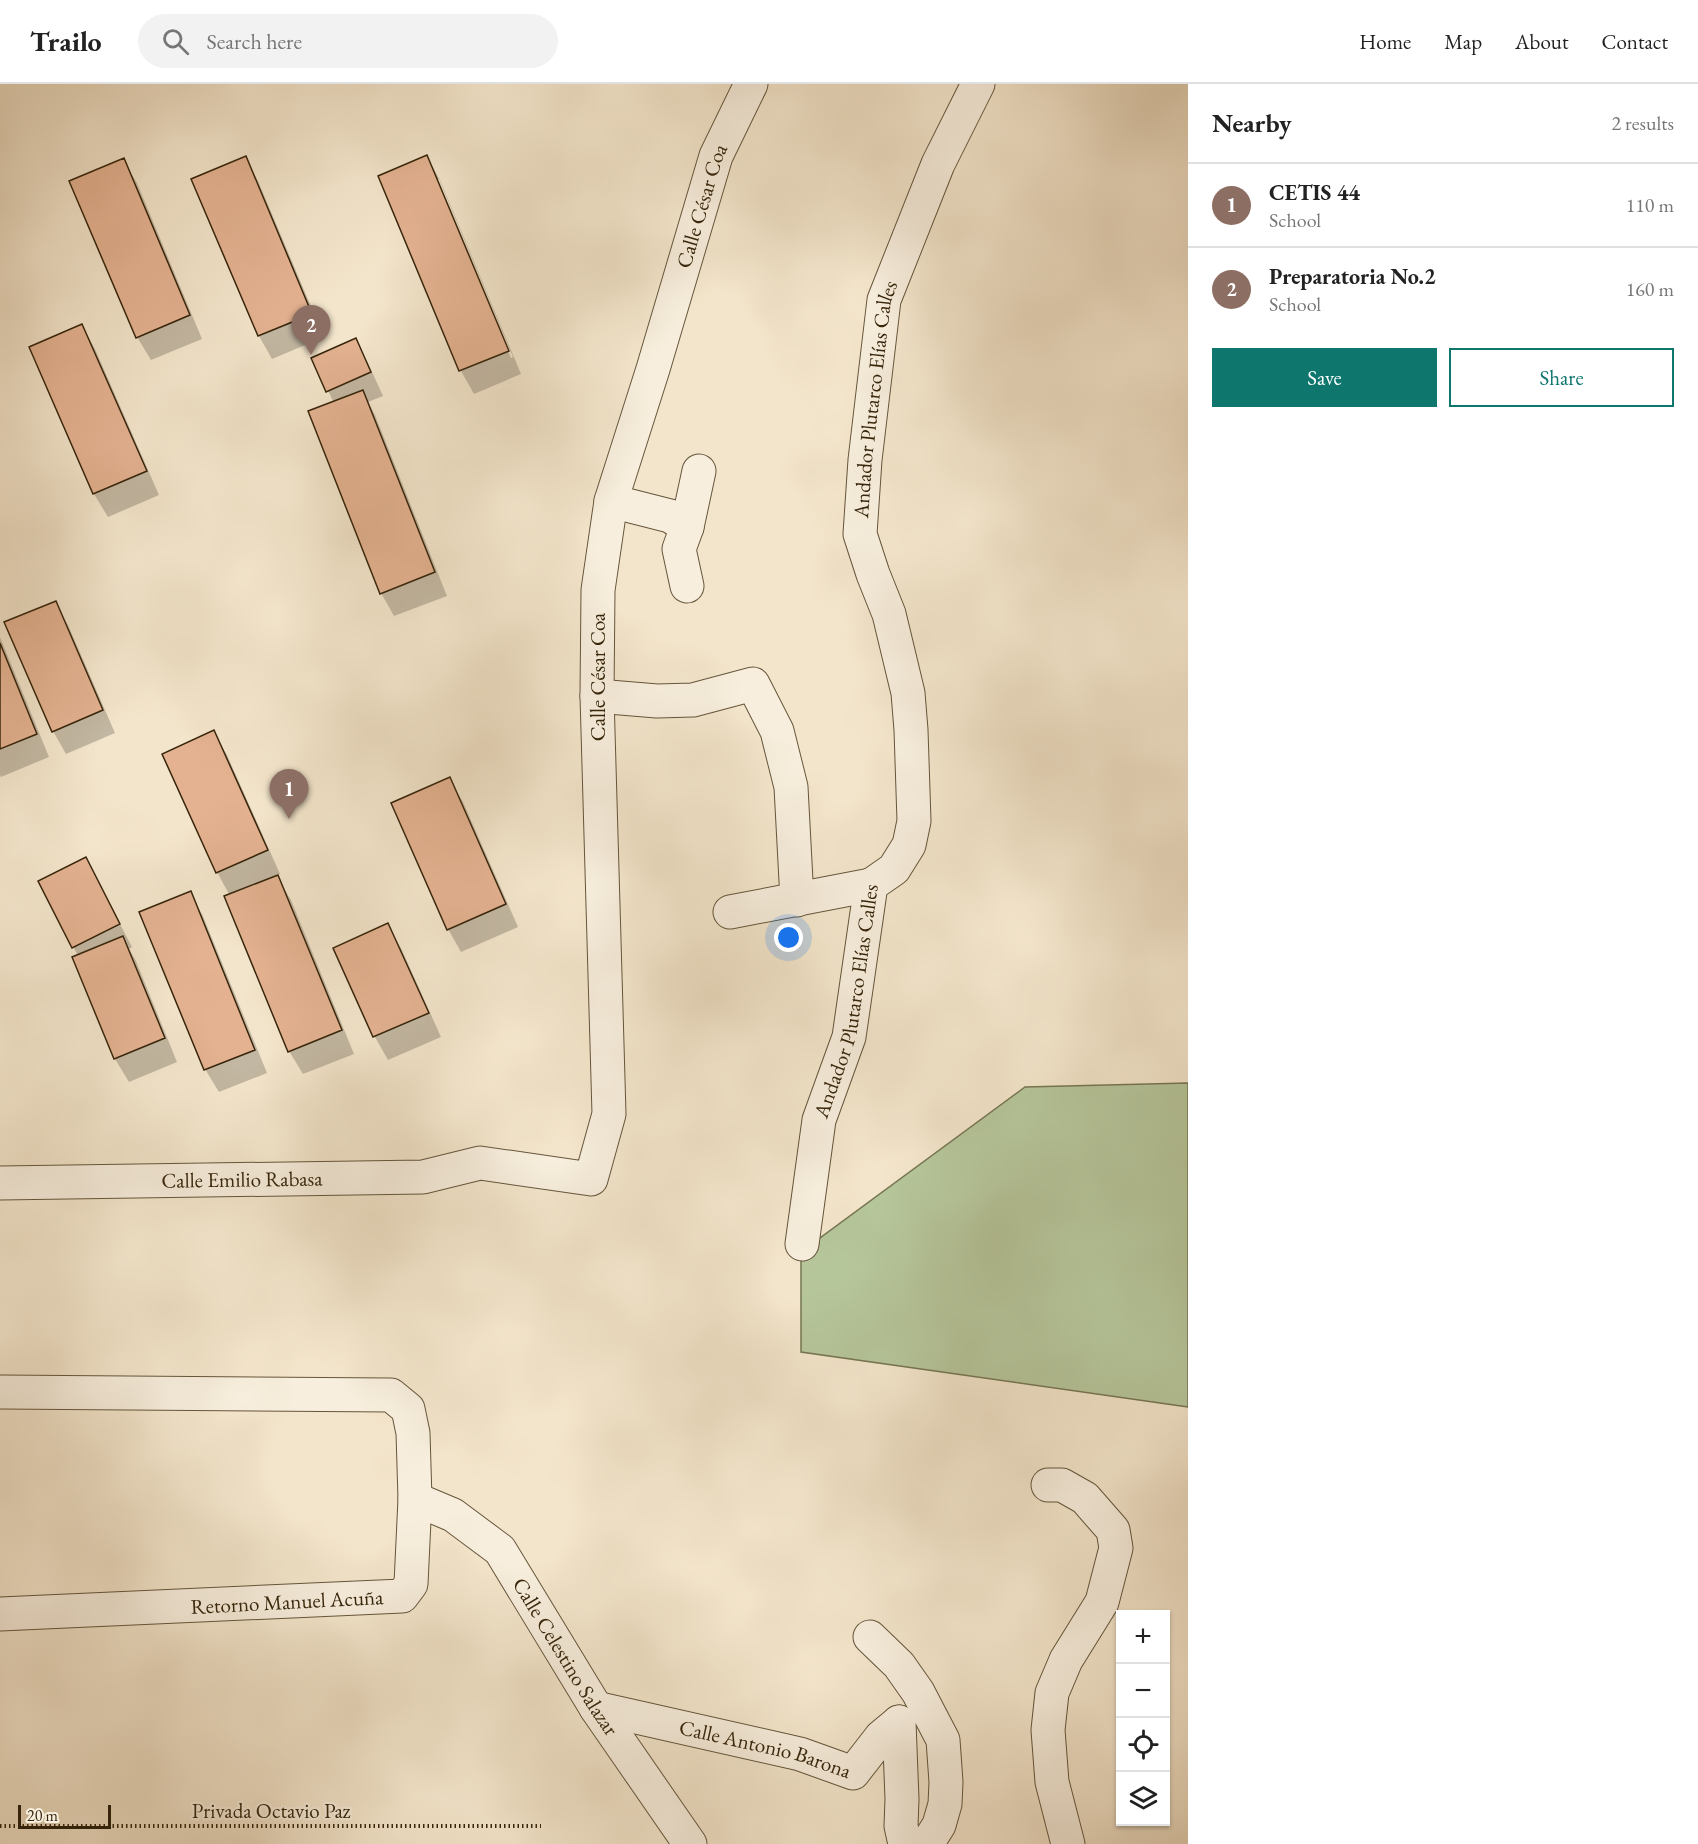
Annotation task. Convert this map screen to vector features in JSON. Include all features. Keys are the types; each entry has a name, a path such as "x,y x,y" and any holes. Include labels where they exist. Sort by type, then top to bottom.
{"street":[{"name":"Calle César Coa","path":"480,1163 591,1179 609,1114 597,696 598,590 611,501 716,156 751,84"},
{"name":"Andador Plutarco Elías Calles","path":"802,1244 819,1120 849,1037 871,885 894,869 909,845 914,821 908,693 889,614 860,534 865,460 884,300 938,164 978,84"},
{"path":"687,586 679,549 687,527 699,471"},
{"path":"611,501 670,516 687,527"},
{"path":"597,696 657,701 693,700 753,684 777,731 791,787 797,900"},
{"path":"730,912 871,885"},
{"name":"Calle Emilio Rabasa","path":"0,1184 423,1177 480,1163"},
{"name":"Retorno Manuel Acuña","path":"0,1392 391,1395 408,1409 413,1433 415,1499 411,1584 402,1596 0,1614"},
{"path":"1048,1485 1062,1485 1085,1498 1113,1530 1116,1548 1102,1602 1066,1660 1052,1693 1048,1730 1052,1782 1068,1844"},
{"name":"Calle Celestino Salazar","path":"415,1499 453,1515 500,1550 596,1708 690,1844"},
{"path":"870,1637 899,1665 918,1692 943,1740 945,1804 939,1825 927,1844"},
{"name":"Calle Antonio Barona","path":"596,1708 800,1754 853,1773 881,1737 899,1722 901,1826 904,1844"}],"path":[{"name":"Privada Octavio Paz","path":"0,1826 541,1827"}],"green space":[{"path":"1188,1083 1188,1407 801,1352 801,1252 1025,1087"}],"building":[{"path":"427,155 509,351 459,371 378,176"},
{"path":"246,156 312,314 258,336 191,179"},
{"path":"124,158 190,315 136,338 69,181"},
{"path":"82,324 147,471 93,494 29,347"},
{"path":"356,338 371,372 326,392 311,358"},
{"path":"363,390 435,572 380,594 308,411"},
{"path":"56,601 103,710 52,732 4,622"},
{"path":"0,643 37,734 0,749"},
{"path":"214,730 268,850 216,873 162,754"},
{"path":"450,777 506,904 447,930 391,803"},
{"path":"86,857 120,924 72,948 38,881"},
{"path":"278,875 342,1030 288,1052 224,896"},
{"path":"191,891 255,1050 204,1070 139,912"},
{"path":"388,923 429,1013 373,1037 333,948"},
{"path":"123,936 165,1038 114,1059 72,957"}],"place":[{"name":"Preparatoria No.2","path":"311,355"},
{"name":"CETIS 44","path":"289,819"}]}
